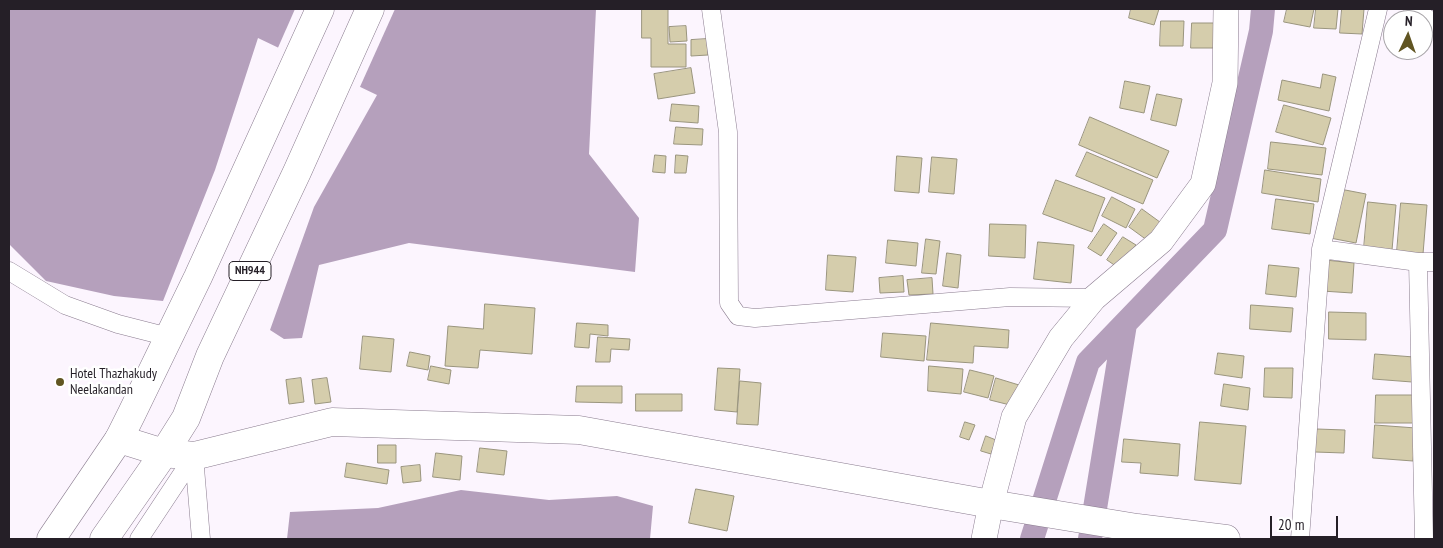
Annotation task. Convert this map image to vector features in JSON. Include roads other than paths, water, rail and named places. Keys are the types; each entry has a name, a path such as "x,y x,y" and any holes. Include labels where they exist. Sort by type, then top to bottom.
{"main road":[{"path":"51,539 119,439 202,269 320,9"},
{"name":"NH944","path":"104,539 186,418 210,356 297,172 370,9"},
{"path":"119,439 164,453 194,456 332,422 579,430 1002,505 1128,530 1226,539"}],"street":[{"path":"711,9 728,132 729,303 738,316 754,318 1010,298 1094,298"},
{"path":"984,539 1002,505 1014,417 1061,338 1094,298 1161,241 1203,184 1225,82 1226,9"},
{"path":"1300,539 1321,249 1378,9"},
{"path":"1414,9 1434,23"},
{"path":"1321,249 1426,262 1424,539"},
{"path":"9,272 65,305 118,324 169,337"},
{"path":"139,539 194,456"},
{"path":"194,456 201,539"}],"waterway":[{"path":"1032,539 1088,362 1215,230 1261,31 1263,9"},
{"path":"1090,539 1125,324"}],"place":[{"name":"Hotel Thazhakudy Neelakandan","path":"60,382"}]}
